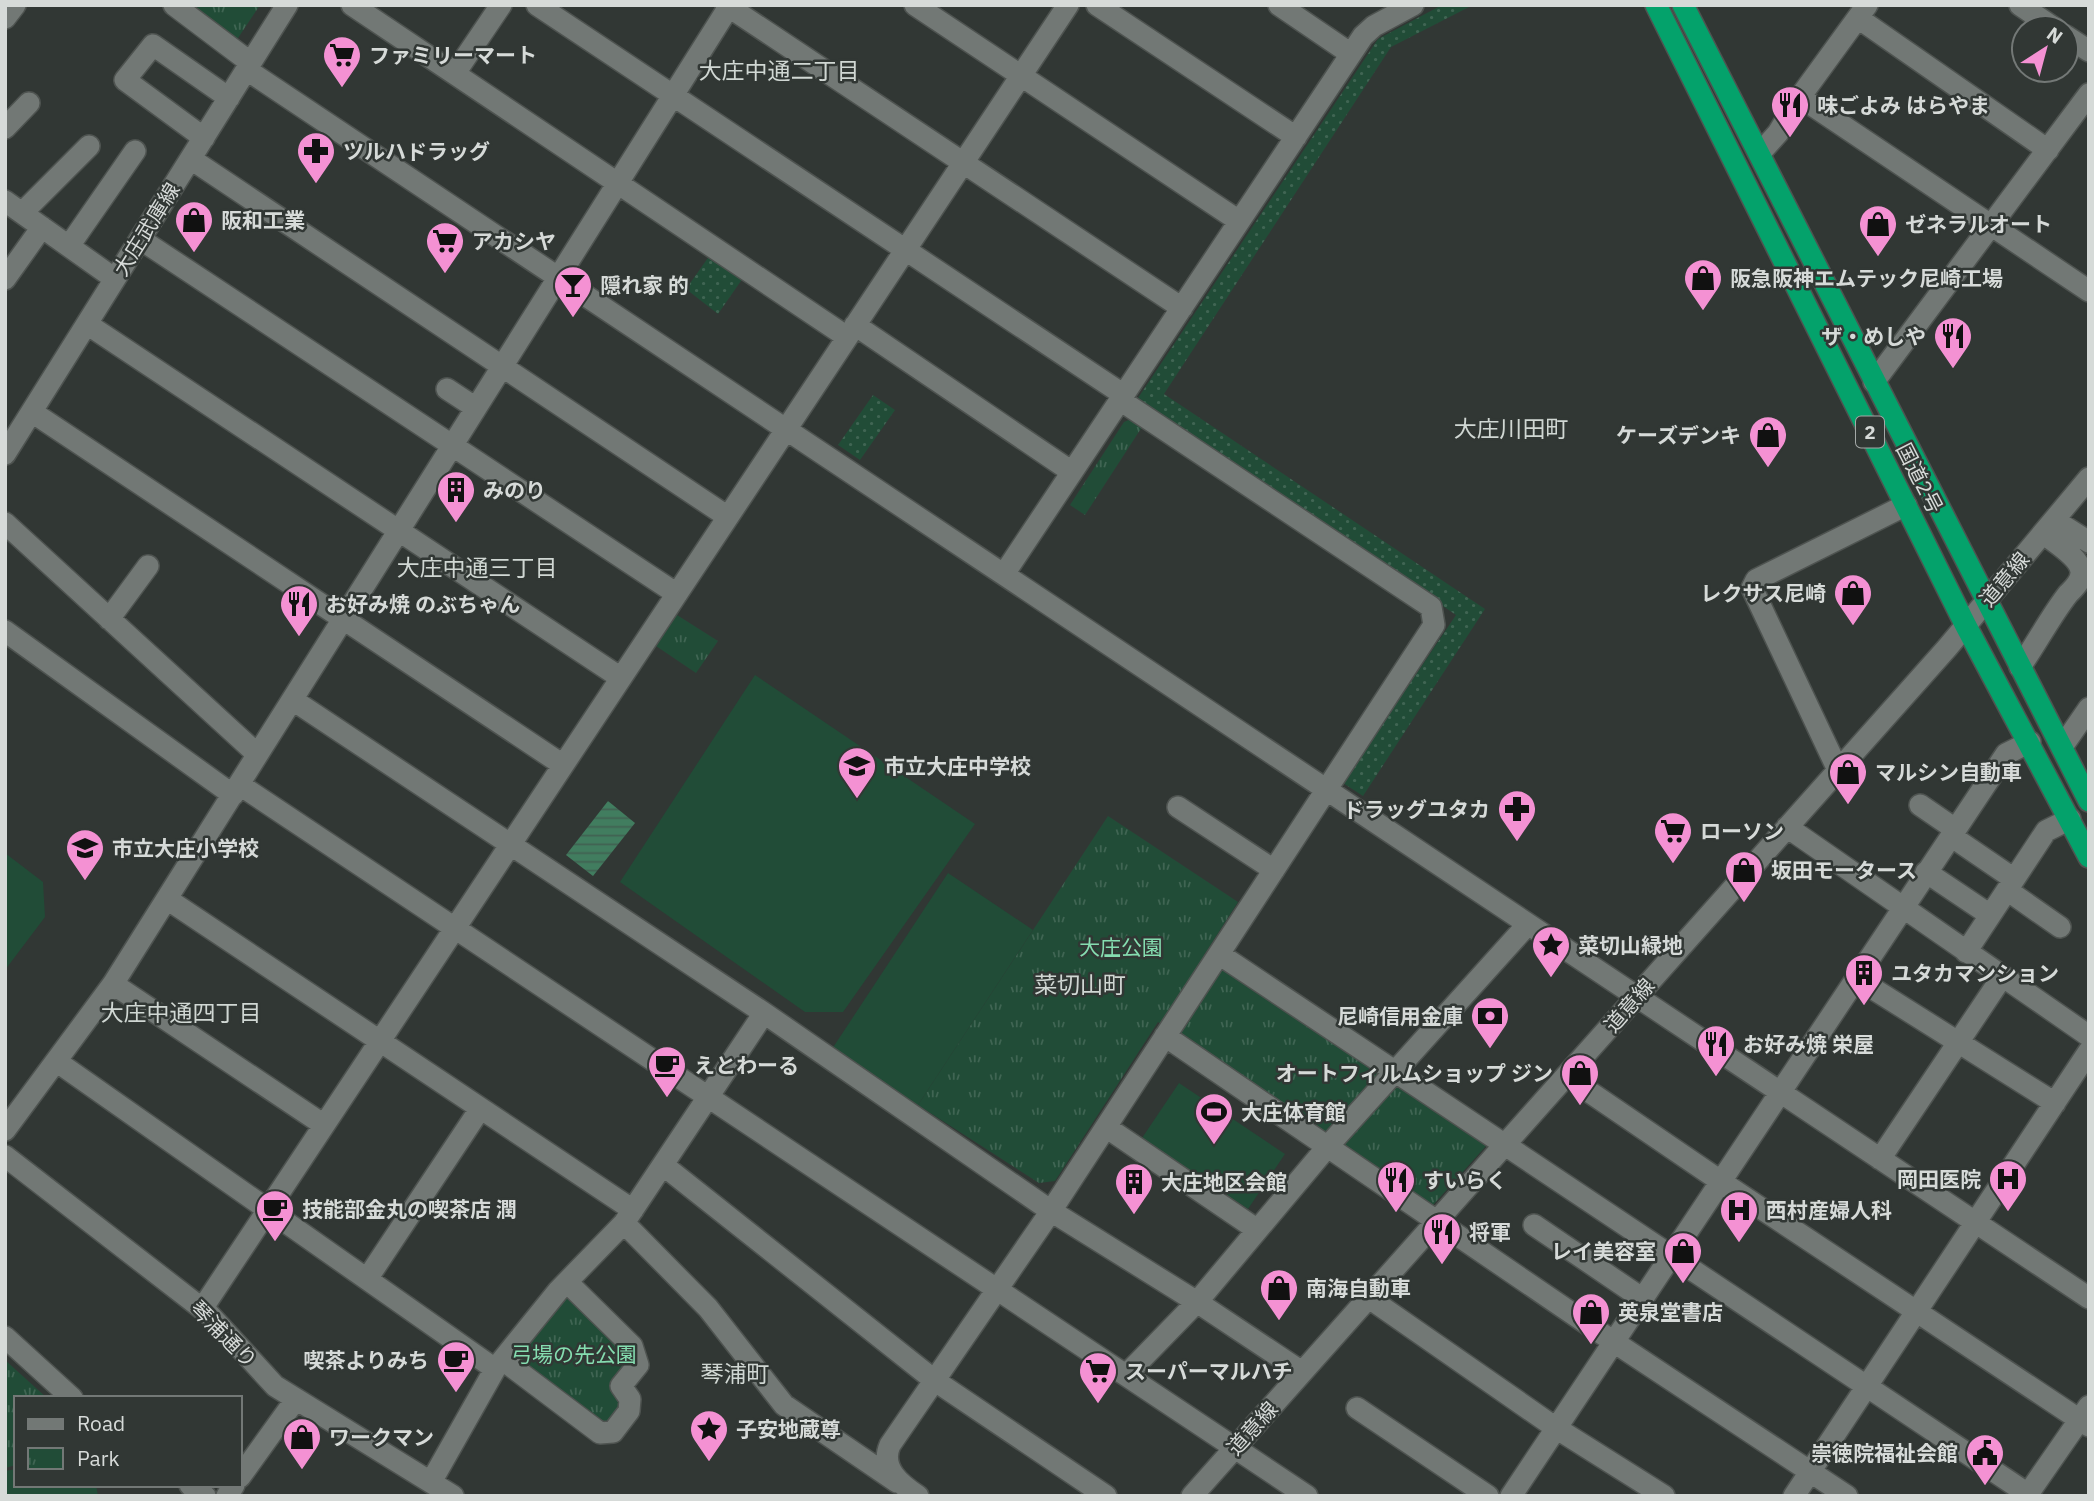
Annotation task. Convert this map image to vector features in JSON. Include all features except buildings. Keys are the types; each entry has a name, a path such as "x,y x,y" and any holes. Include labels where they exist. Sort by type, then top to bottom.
{"highway":[{"name":"国道2号","path":"1656,5 1966,626 2089,857"},
{"name":"国道2号","path":"1683,5 2089,801"}],"street":[{"path":"5,18 15,5"},
{"path":"174,5 249,66 558,279 2089,1297"},
{"name":"大庄武庫線","path":"5,454 287,5"},
{"path":"352,5 618,184 1072,472"},
{"path":"455,73 501,5"},
{"path":"537,5 906,250 1431,607 1434,625 1051,1211 996,1287 886,1452 892,1474 907,1493"},
{"path":"915,5 1239,221"},
{"path":"202,1309 1068,5"},
{"path":"1097,5 1296,137"},
{"path":"1279,5 1351,54"},
{"path":"1004,574 1351,54 1374,26 1413,5"},
{"path":"5,1130 113,985 728,6 1182,308"},
{"path":"1760,153 1778,133 1800,97 1862,12 2048,150"},
{"path":"204,138 125,80 153,45 229,98"},
{"path":"1874,382 2089,94"},
{"path":"1800,97 1991,225 2087,285"},
{"path":"5,128 29,103"},
{"path":"89,146 14,207 115,279"},
{"path":"69,246 135,151"},
{"path":"191,159 728,517"},
{"path":"5,279 42,227"},
{"path":"140,239 677,594"},
{"path":"87,324 621,678"},
{"path":"450,384 479,404"},
{"path":"32,412 563,765"},
{"name":"道意線","path":"1192,1496 1966,626 2089,478"},
{"path":"1838,770 1752,588 1756,580 1906,505"},
{"path":"5,523 257,754"},
{"path":"2048,526 2089,542"},
{"path":"2020,667 2039,639 2049,617 2079,581 2081,571 2048,526"},
{"path":"109,619 148,566"},
{"path":"5,631 237,790 456,926 1307,1496"},
{"path":"293,700 764,1013 1051,1211 1197,1302 1302,1372"},
{"path":"2062,747 2089,708"},
{"path":"1511,1496 2006,754 2030,742"},
{"path":"1920,805 2060,927"},
{"path":"1178,807 1274,870"},
{"path":"1966,951 2046,831 2070,819"},
{"path":"1787,827 2089,1036"},
{"path":"1926,872 1990,915"},
{"path":"167,899 480,1109 628,1216 708,1308 784,1405 907,1493"},
{"path":"1126,1375 1197,1302 1328,1146 1528,924"},
{"path":"1219,954 1504,1147 2029,1495 2086,1418 1916,1312 1591,1093 1569,1074"},
{"path":"1880,1159 2002,977"},
{"path":"1856,978 2054,1103"},
{"path":"113,985 324,1125"},
{"path":"431,1482 499,1365 567,1282 628,1216 764,1013"},
{"path":"1165,1036 1614,1342 1847,1496"},
{"path":"1794,1496 2089,1051"},
{"path":"56,1061 367,1279 600,1433 613,1432 629,1411 631,1399 621,1386 638,1365 632,1346 567,1282"},
{"path":"367,1279 480,1109"},
{"path":"1106,1127 1256,1229"},
{"name":"琴浦通り","path":"5,1156 202,1309 275,1386 453,1496"},
{"path":"663,1165 934,1380 1106,1496"},
{"path":"1534,1225 1643,1299"},
{"path":"1369,1298 1556,1428 1664,1496"},
{"path":"5,1337 70,1396"},
{"path":"242,1474 296,1399"},
{"path":"1357,1408 1488,1496"}],"green space":[{"path":"188,5 260,5 236,41"},
{"path":"1442,5 1473,5 1391,47 1164,394 1485,609 1363,796 1343,783 1456,615 1138,398 1378,39"},
{"path":"710,255 743,278 718,314 686,289"},
{"path":"873,395 895,410 860,460 838,445"},
{"path":"1131,419 1142,427 1085,515 1070,505 1124,422"},
{"path":"677,615 718,641 696,673 656,646"},
{"path":"755,675 975,824 843,1012 805,1012 620,882"},
{"name":"大庄公園","path":"1108,816 1238,902 1204,955 1486,1146 1433,1205 1158,1022 1055,1181 1039,1183 918,1105"},
{"path":"5,853 43,882 45,917 5,970"},
{"path":"948,873 1033,930 918,1105 832,1049"},
{"name":"大庄体育館","path":"1179,1083 1285,1154 1248,1209 1142,1138"},
{"name":"弓場の先公園","path":"567,1293 629,1348 625,1397 613,1424 602,1425 520,1367 519,1357"},
{"path":"5,1360 45,1396 14,1396 14,1466 5,1468"},
{"path":"14,1469 14,1487 96,1487 98,1496 5,1496 5,1471"}],"shaded area":[{"path":"608,801 635,823 593,876 566,855"}],"place":[{"name":"ファミリーマート","path":"342,89"},
{"name":"味ごよみ はらやま","path":"1790,139"},
{"name":"ツルハドラッグ","path":"316,185"},
{"name":"阪和工業","path":"194,254"},
{"name":"ゼネラルオート","path":"1878,258"},
{"name":"アカシヤ","path":"445,275"},
{"name":"阪急阪神エムテック尼崎工場","path":"1703,312"},
{"name":"隠れ家 的","path":"573,319"},
{"name":"ザ・めしや","path":"1953,370"},
{"name":"ケーズデンキ","path":"1768,469"},
{"name":"みのり","path":"456,524"},
{"name":"レクサス尼崎","path":"1853,627"},
{"name":"お好み焼 のぶちゃん","path":"299,638"},
{"name":"市立大庄中学校","path":"857,800"},
{"name":"マルシン自動車","path":"1848,806"},
{"name":"ドラッグユタカ","path":"1517,843"},
{"name":"ローソン","path":"1673,865"},
{"name":"市立大庄小学校","path":"85,882"},
{"name":"坂田モータース","path":"1744,904"},
{"name":"菜切山緑地","path":"1551,979"},
{"name":"ユタカマンション","path":"1864,1007"},
{"name":"尼崎信用金庫","path":"1490,1050"},
{"name":"お好み焼 栄屋","path":"1716,1078"},
{"name":"えとわーる","path":"667,1099"},
{"name":"オートフィルムショップ ジン","path":"1580,1107"},
{"name":"大庄体育館","path":"1214,1146"},
{"name":"岡田医院","path":"2008,1213"},
{"name":"すいらく","path":"1396,1214"},
{"name":"大庄地区会館","path":"1134,1216"},
{"name":"技能部金丸の喫茶店 潤","path":"275,1243"},
{"name":"西村産婦人科","path":"1739,1244"},
{"name":"将軍","path":"1442,1266"},
{"name":"レイ美容室","path":"1683,1285"},
{"name":"南海自動車","path":"1279,1322"},
{"name":"英泉堂書店","path":"1591,1346"},
{"name":"喫茶よりみち","path":"456,1394"},
{"name":"スーパーマルハチ","path":"1098,1405"},
{"name":"子安地蔵尊","path":"709,1463"},
{"name":"ワークマン","path":"302,1471"},
{"name":"崇徳院福祉会館","path":"1985,1487"}],"district":[{"name":"大庄中通二丁目","path":"779,70"},
{"name":"大庄川田町","path":"1511,428"},
{"name":"大庄中通三丁目","path":"477,567"},
{"name":"菜切山町","path":"1080,984"},
{"name":"大庄中通四丁目","path":"181,1012"},
{"name":"琴浦町","path":"735,1373"}]}
